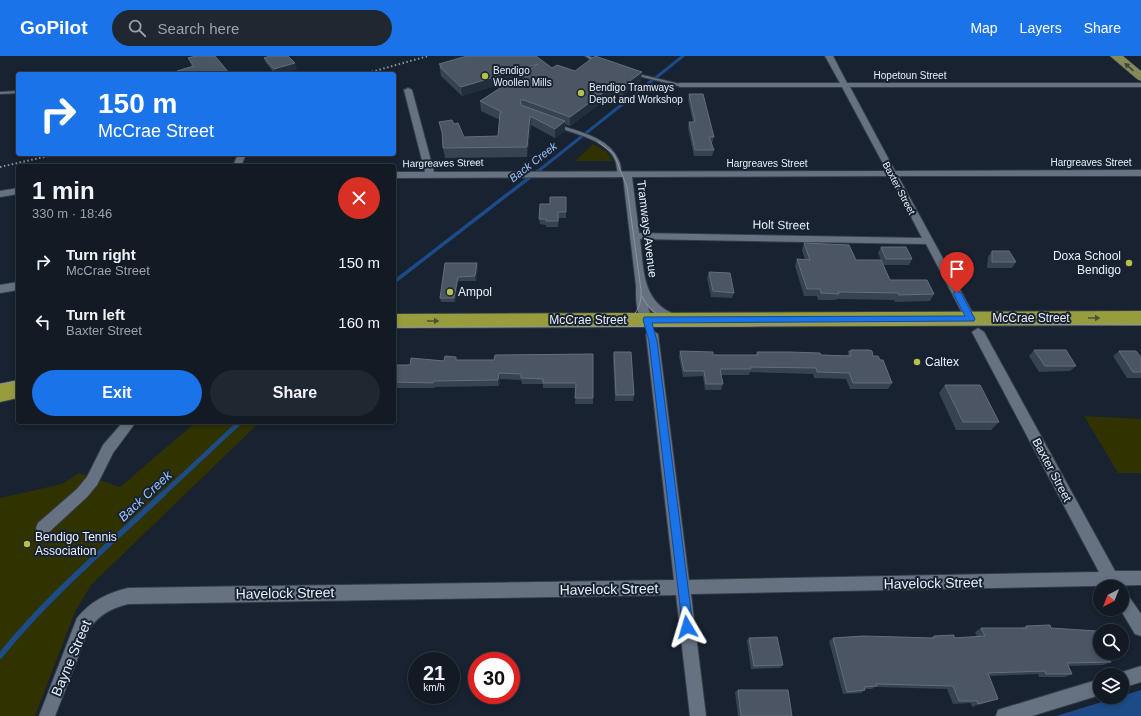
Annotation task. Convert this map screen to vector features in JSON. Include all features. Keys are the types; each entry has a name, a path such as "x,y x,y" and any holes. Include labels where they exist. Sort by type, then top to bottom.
{"highway":[{"name":"McCrae Street","path":"396,321 650,326 974,325 1141,318"},
{"name":"McCrae Street","path":"396,334 650,326 683,320 974,325 1141,332"},
{"path":"0,378 16,374"},
{"path":"0,393 16,389"}],"main road":[{"path":"1116,56 1141,77"},
{"path":"1130,56 1141,65"}],"street":[{"name":"Baxter Street","path":"829,56 843,86 1111,580"},
{"name":"Hopetoun Street","path":"680,85 1141,85"},
{"path":"408,90 430,175"},
{"name":"Hargreaves Street","path":"396,175 623,176 891,173 1141,173"},
{"name":"Tramways Avenue","path":"623,176 635,236 641,286 641,302 650,326 698,716"},
{"path":"0,194 16,190"},
{"name":"Holt Street","path":"635,236 928,241"},
{"path":"0,289 16,286"},
{"name":"Tramways Avenue","path":"641,286 649,300 659,312 668,317 683,320"},
{"path":"43,528 82,493 92,481 108,449 128,424"},
{"name":"Havelock Street","path":"1129,580 1141,578"},
{"name":"Havelock Street","path":"102,604 128,596 682,587 1093,583"},
{"name":"Bayne Street","path":"47,716 83,624 92,612 102,604"},
{"path":"1129,609 1141,628"},
{"path":"1129,678 1141,674"},
{"path":"1004,716 1093,689"}],"lane":[{"path":"587,56 602,63"},
{"path":"628,72 680,85"},
{"path":"0,93 16,92"},
{"path":"554,124 607,147 614,154 623,176"}],"shaded area":[{"path":"593,144 606,151 613,161 575,161"},
{"path":"1084,416 1141,419 1141,473 1118,473"},
{"path":"194,424 258,424 91,585 75,612 35,716 0,716 0,498 62,484 79,473 120,487"}],"water":[{"path":"1141,690 1141,716 1056,716 1095,704 1129,704 1129,694"}],"building":[{"path":"196,56 215,56 228,72 178,72 177,71 194,66 188,58"},
{"path":"270,56 288,56 295,63 274,69 264,58"},
{"path":"467,56 536,56 552,68 557,65 575,71 595,56 642,72 623,86 615,84 570,117 524,100 520,100 521,105 565,121 555,129 530,116 527,147 443,148 442,132 439,122 452,120 454,124 458,123 464,137 498,136 500,113 502,112 480,101 538,64 461,87 440,67 442,66 439,64"},
{"path":"689,94 703,94 714,137 709,137 714,150 695,150 689,122 695,122"},
{"path":"550,197 566,197 566,212 558,212 558,221 546,221 546,219 539,219 540,204 550,204"},
{"path":"804,243 849,245 856,260 881,260 890,280 927,280 934,294 899,295 898,293 838,292 839,294 821,293 820,289 807,289 797,259 810,260"},
{"path":"881,247 906,247 912,259 886,259"},
{"path":"992,251 1009,251 1016,262 992,262"},
{"path":"445,263 477,263 475,276 458,277 454,298 440,298"},
{"path":"709,272 730,273 734,293 713,291"},
{"path":"851,350 872,351 873,356 878,356 880,360 883,360 892,383 853,383 849,373 817,372 816,368 750,367 751,369 720,369 723,384 706,384 704,371 684,371 680,351 713,352 713,355 758,355 757,352 790,352 851,356 849,351 852,351"},
{"path":"1034,350 1066,350 1076,366 1045,366"},
{"path":"1119,351 1136,351 1141,357 1141,372 1133,372"},
{"path":"614,352 631,352 634,395 616,395"},
{"path":"593,354 593,398 575,398 576,383 543,383 543,379 521,378 521,374 499,373 498,380 434,381 433,383 396,382 396,365 410,365 411,358 444,361 445,356 456,357 456,360 494,360 495,355"},
{"path":"945,385 980,385 999,422 963,422"},
{"path":"1050,625 1051,628 1093,631 1093,660 1110,660 1111,662 1067,663 1072,674 1046,674 1045,671 988,673 998,699 978,704 977,701 959,701 953,686 876,684 877,686 864,687 865,690 847,692 833,638 863,636 934,638 934,636 954,635 954,638 985,636 981,628 1027,628 1026,626"},
{"path":"777,637 783,665 754,666 749,638"},
{"path":"738,690 788,690 792,716 741,716"}],"waterway":[{"name":"Back Creek","path":"537,172 683,56"},
{"name":"Back Creek","path":"396,280 538,171"},
{"name":"Back Creek","path":"163,494 238,424"},
{"name":"Back Creek","path":"0,656 58,592 164,493"}],"tram line":[{"path":"598,142 614,154 627,187 641,290 639,307 636,312 629,319 618,324"},
{"path":"642,296 652,311 667,320 678,324"},
{"path":"396,327 749,326 822,323 1141,325"},
{"path":"0,384 16,381"}],"railway":[{"path":"371,72 428,56"},
{"path":"0,167 48,156"}],"place":[{"name":"Bendigo Woollen Mills","path":"485,76"},
{"name":"Bendigo Tramways Depot and Workshop","path":"581,93"},
{"name":"Doxa School Bendigo","path":"1129,263"},
{"name":"Ampol","path":"450,292"},
{"name":"Caltex","path":"917,362"},
{"name":"Bendigo Tennis Association","path":"27,544"}],"route":[{"path":"687,627 653,341 647,320 971,319 957,293"}]}
